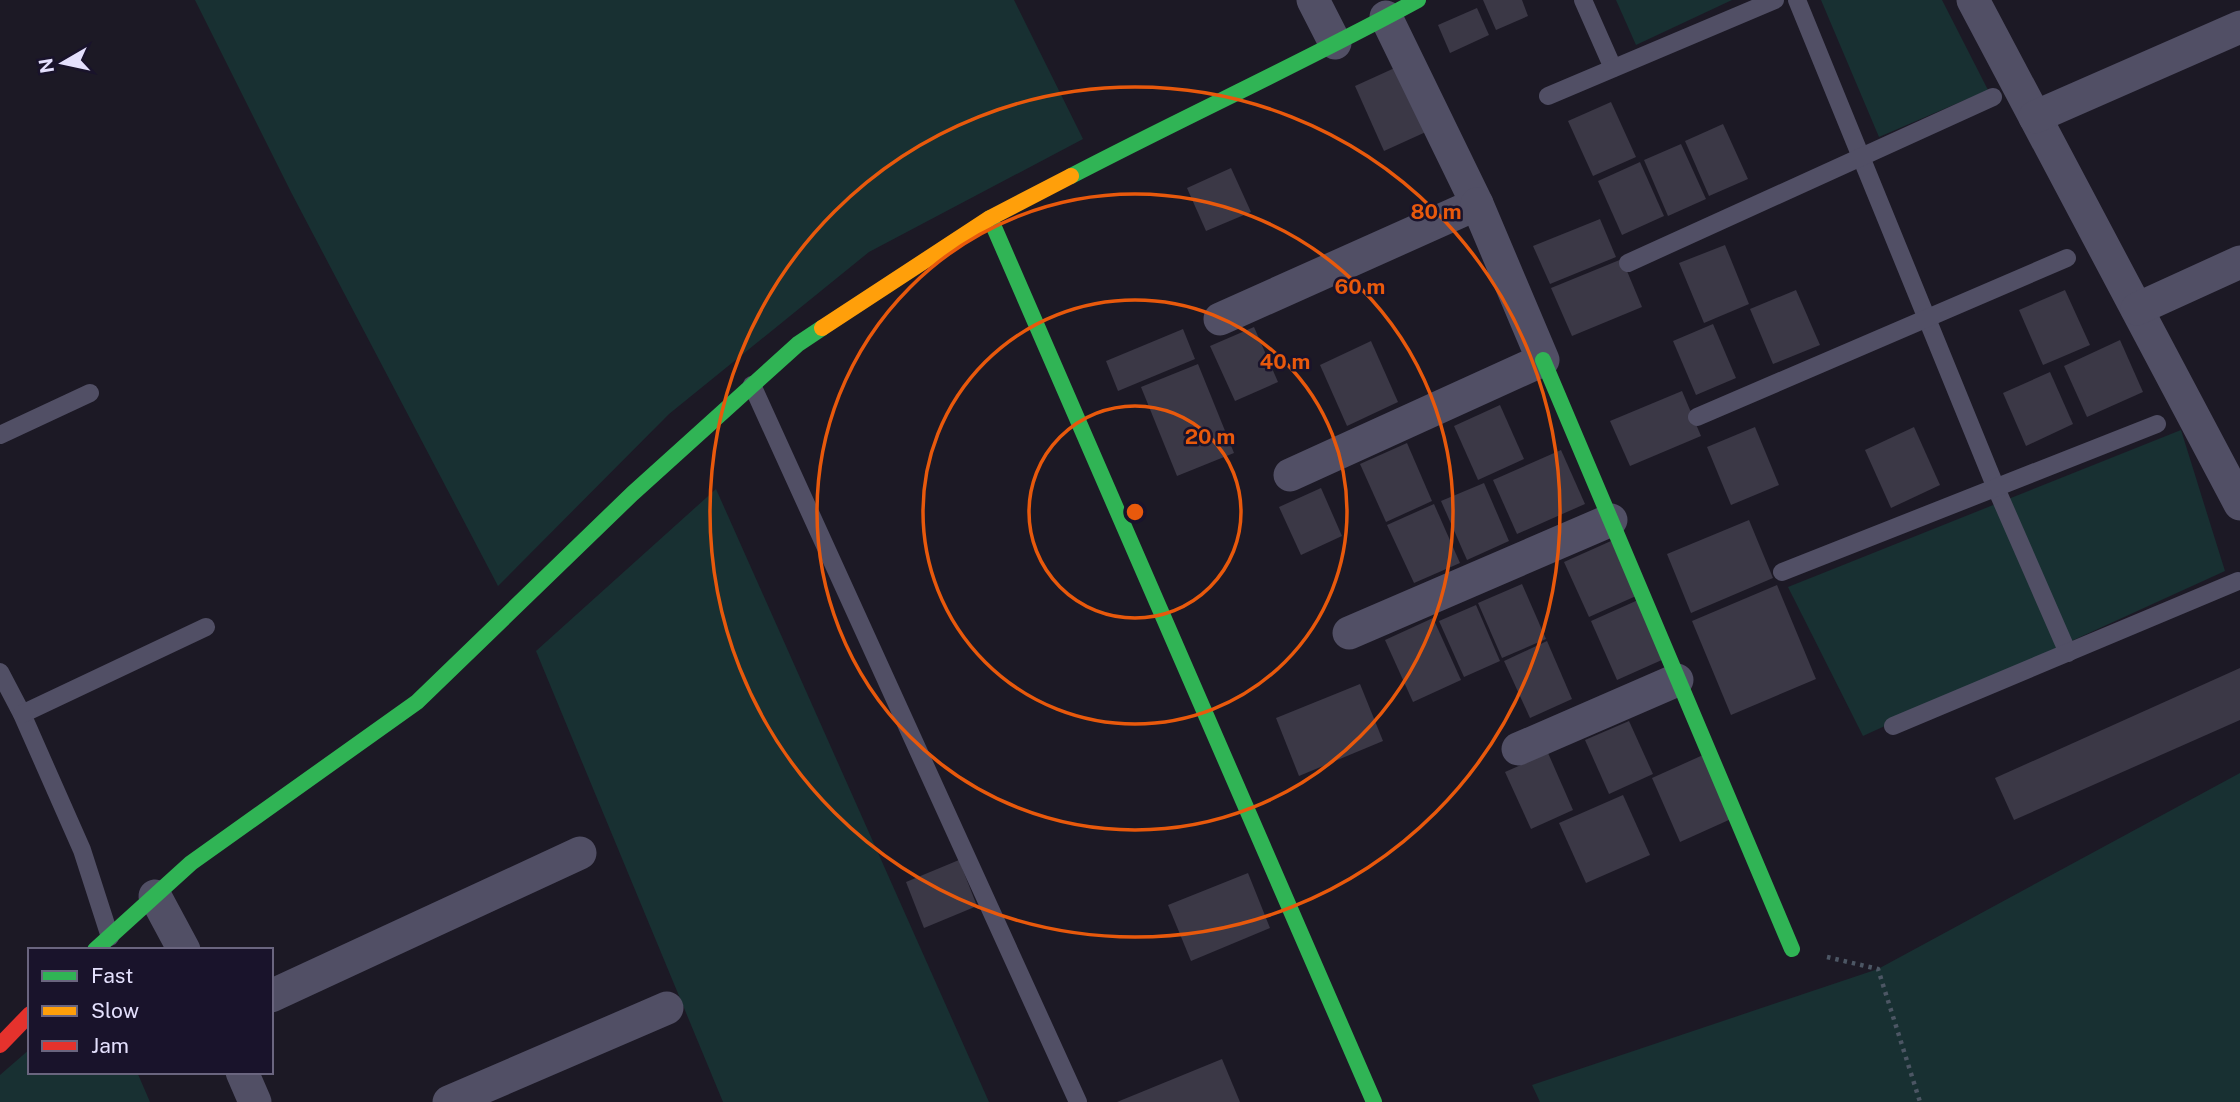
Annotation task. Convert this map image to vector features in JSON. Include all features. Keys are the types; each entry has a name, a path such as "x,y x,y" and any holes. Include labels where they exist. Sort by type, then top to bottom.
{"street":[{"path":"1313,0 1335,44"},
{"path":"97,948 191,863 417,702 632,494 798,344 990,218 1164,127 1335,44 1418,0"},
{"path":"1973,0 2240,503"},
{"path":"1386,17 1477,204 1792,949"},
{"path":"2035,117 2240,27"},
{"path":"1220,319 1477,204"},
{"path":"990,218 1374,1102"},
{"path":"2137,309 2240,262"},
{"path":"1290,475 1543,359"},
{"path":"1349,633 1611,520"},
{"path":"1518,749 1677,680"},
{"path":"273,995 580,853"},
{"path":"155,896 183,948"},
{"path":"449,1102 667,1008"},
{"path":"0,1045 28,1016"},
{"path":"243,1074 255,1102"}],"lane":[{"path":"1583,0 1614,68"},
{"path":"1548,96 1774,0"},
{"path":"1797,0 1996,488 2068,653"},
{"path":"1628,263 1993,97"},
{"path":"1697,417 2067,258"},
{"path":"752,385 1078,1102"},
{"path":"0,435 90,393"},
{"path":"1782,572 2157,424"},
{"path":"1893,726 2238,581"},
{"path":"22,714 205,627"},
{"path":"0,672 22,714 82,850 110,937"}],"path":[{"path":"1792,949 1878,970 1920,1102"}],"green space":[{"path":"195,0 1014,0 1083,139 869,252 669,414 498,586 292,194"},
{"path":"1616,0 1732,0 1636,45"},
{"path":"1821,0 1942,0 1988,90 1879,137"},
{"path":"2181,430 2225,571 1863,736 1788,587"},
{"path":"716,489 989,1102 723,1102 536,651"},
{"path":"2240,773 2240,1102 1540,1102 1532,1085 1878,969"},
{"path":"28,1051 28,1074 138,1074 150,1102 0,1102 0,1075"}],"building":[{"path":"1483,0 1522,0 1528,16 1496,30"},
{"path":"1477,8 1489,35 1450,53 1438,25"},
{"path":"1399,66 1428,131 1384,151 1355,86"},
{"path":"1611,102 1636,157 1593,176 1568,121"},
{"path":"1723,124 1748,179 1709,196 1685,141"},
{"path":"1681,144 1706,199 1668,216 1644,160"},
{"path":"1640,162 1664,216 1622,235 1598,181"},
{"path":"1231,168 1251,212 1206,231 1187,188"},
{"path":"1600,219 1616,257 1550,284 1533,246"},
{"path":"1725,245 1749,304 1704,323 1679,263"},
{"path":"1622,259 1642,307 1572,336 1551,288"},
{"path":"1796,290 1820,345 1773,364 1750,309"},
{"path":"2065,290 2090,345 2043,365 2019,310"},
{"path":"1713,324 1736,378 1696,395 1673,341"},
{"path":"1254,327 1278,382 1235,401 1210,346"},
{"path":"1183,329 1195,359 1118,391 1106,361"},
{"path":"2120,340 2143,392 2087,417 2064,366"},
{"path":"1371,341 1398,402 1347,426 1320,365"},
{"path":"1198,364 1234,453 1177,476 1141,387"},
{"path":"2050,372 2073,424 2026,446 2003,393"},
{"path":"1682,391 1701,436 1630,466 1610,421"},
{"path":"1500,405 1524,459 1478,480 1454,426"},
{"path":"1755,427 1779,485 1731,505 1707,447"},
{"path":"1914,427 1940,485 1891,508 1865,450"},
{"path":"1407,443 1432,501 1386,522 1360,464"},
{"path":"1561,450 1585,504 1517,534 1493,480"},
{"path":"1484,483 1509,541 1467,560 1441,501"},
{"path":"1321,488 1342,536 1301,555 1279,507"},
{"path":"1434,504 1460,563 1414,583 1387,525"},
{"path":"1749,520 1773,578 1691,613 1667,554"},
{"path":"1611,541 1636,596 1589,617 1564,562"},
{"path":"1522,584 1546,639 1502,658 1478,603"},
{"path":"1777,585 1816,679 1731,715 1692,621"},
{"path":"1638,600 1664,659 1617,680 1591,621"},
{"path":"1476,605 1500,661 1464,677 1439,621"},
{"path":"1433,618 1461,680 1413,702 1385,640"},
{"path":"1547,641 1572,699 1530,718 1504,661"},
{"path":"2240,668 2240,720 2014,820 1995,778"},
{"path":"1360,684 1383,741 1299,776 1276,718"},
{"path":"1629,721 1653,774 1609,794 1585,740"},
{"path":"1548,753 1573,810 1531,829 1505,772"},
{"path":"1703,755 1731,819 1680,842 1652,778"},
{"path":"1623,795 1650,855 1586,883 1559,823"},
{"path":"959,860 977,906 924,928 906,882"},
{"path":"1248,873 1270,928 1191,961 1168,905"},
{"path":"1222,1059 1240,1102 1117,1102"}],"traffic: fast":[{"path":"1071,176 1418,0"},
{"path":"990,218 1374,1102"},
{"path":"97,948 191,863 417,702 632,494 798,344 822,328"},
{"path":"1543,360 1792,949"}],"traffic: slow":[{"path":"822,328 990,218 1071,176"}],"traffic: jam":[{"path":"0,1045 28,1016"}]}
